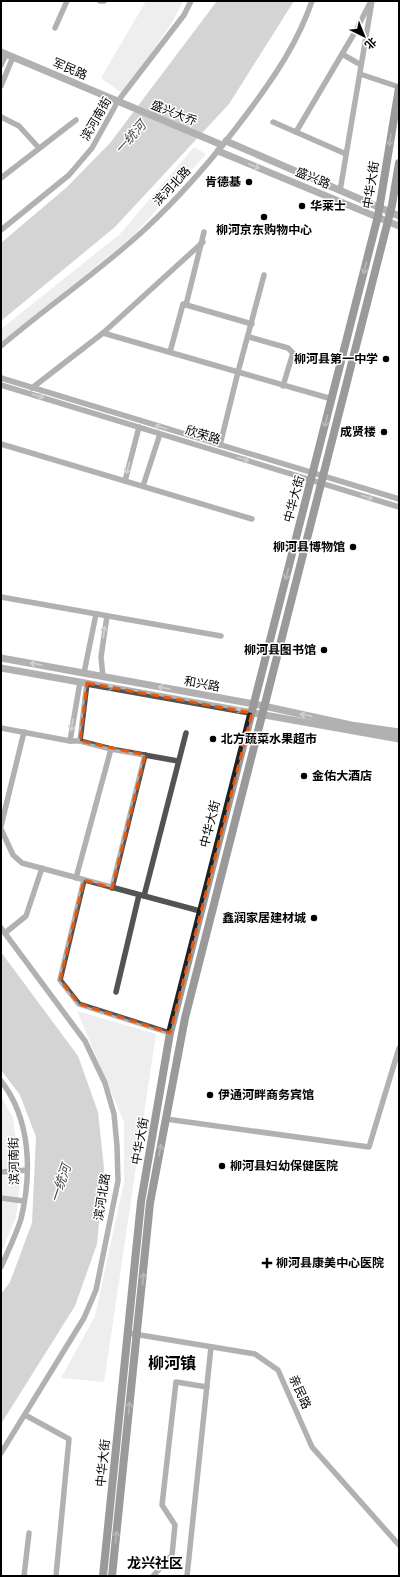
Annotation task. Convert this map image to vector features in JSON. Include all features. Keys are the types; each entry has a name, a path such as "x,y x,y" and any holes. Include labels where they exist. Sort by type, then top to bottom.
{"main road":[{"name":"中华大街","path":"112,1576 150,1203 184,1018 262,710 317,478 332,399 378,217 399,88"},
{"name":"中华大街","path":"103,1576 141,1202 170,1033 248,722 252,713 387,221 399,164"}],"street":[{"path":"55,28 67,1"},
{"name":"滨河南街","path":"1,230 69,175 92,148 118,101 175,27 191,1"},
{"name":"滨河北路","path":"1,346 142,232 172,203 222,146 276,74 304,24 312,1"},
{"path":"296,132 371,1"},
{"path":"340,191 371,1"},
{"path":"342,54 361,65"},
{"path":"1,65 6,55"},
{"path":"1,86 6,55"},
{"name":"军民路","path":"6,55 118,101 129,107"},
{"path":"360,74 399,88"},
{"name":"盛兴大乔","path":"129,107 209,139 222,146"},
{"path":"1,117 19,126 39,148"},
{"path":"1,178 76,120"},
{"path":"273,122 346,154"},
{"name":"盛兴路","path":"222,146 340,191 399,216"},
{"name":"盛兴路","path":"222,146 399,226"},
{"path":"186,305 203,242 204,232"},
{"path":"32,388 103,333 203,242"},
{"path":"220,445 264,275"},
{"path":"170,352 183,304 252,324"},
{"path":"103,333 332,399"},
{"path":"249,337 288,348 293,353 283,386"},
{"name":"欣荣路","path":"1,378 220,445 399,506"},
{"name":"欣荣路","path":"1,385 160,434 317,478 399,499"},
{"path":"125,481 139,427"},
{"path":"143,486 160,434"},
{"path":"1,444 252,520"},
{"path":"1,598 222,636"},
{"path":"84,673 96,614"},
{"path":"103,677 100,657 107,616"},
{"name":"和兴路","path":"1,658 254,704 262,710 399,739"},
{"name":"和兴路","path":"1,668 252,713 262,710 399,732"},
{"path":"80,741 84,683"},
{"path":"70,741 84,683"},
{"path":"1,728 70,741 80,741 111,749 178,761"},
{"path":"24,732 1,827 13,855 22,863 200,911"},
{"path":"116,992 186,733"},
{"path":"76,878 111,749"},
{"path":"112,888 145,755"},
{"path":"3,930 26,916 42,868"},
{"path":"84,880 60,980 79,1004 170,1033"},
{"name":"滨河北路","path":"1,1453 84,1318 96,1290 118,1181 114,1114 105,1083 85,1041 3,930"},
{"path":"166,1119 369,1146 399,1048"},
{"name":"滨河南街","path":"1,1081 19,1109 25,1132 27,1170 24,1201 20,1220 1,1267"},
{"path":"1,1172 27,1170"},
{"path":"1,1198 24,1201"},
{"name":"亲民路","path":"128,1333 255,1354 278,1370 312,1447 399,1545"},
{"path":"187,1576 211,1347"},
{"path":"153,1576 172,1555 176,1525 162,1505 176,1382 207,1387"},
{"path":"25,1415 69,1440 56,1576"},
{"path":"24,1576 29,1533"}],"highlighted area":[{"path":"87,683 252,713 170,1033 79,1004 60,980 84,880 112,888 145,755 80,741"}],"shaded area":[{"path":"146,1 183,1 173,21 123,94 101,78"},
{"path":"194,147 206,154 134,235 1,344 1,329 120,234"},
{"path":"77,1011 156,1034 104,1382 61,1378 95,1316 124,1182 124,1122"},
{"path":"1,1096 13,1118 21,1176 16,1217 1,1253"}],"water":[{"name":"一统河","path":"217,1 294,1 229,104 115,227 1,321 1,243 67,187 110,143"},
{"name":"一统河","path":"1,952 78,1056 98,1112 104,1168 97,1244 75,1306 1,1424 1,1294 10,1282 32,1223 36,1137 20,1095 1,1070"}],"place":[{"name":"肯德基","path":"249,182"},
{"name":"华莱士","path":"302,206"},
{"name":"柳河京东购物中心","path":"264,217"},
{"name":"柳河县第一中学","path":"386,359"},
{"name":"成贤楼","path":"384,432"},
{"name":"柳河县博物馆","path":"353,547"},
{"name":"柳河县图书馆","path":"324,650"},
{"name":"北方蔬菜水果超市","path":"213,739"},
{"name":"金佑大酒店","path":"304,776"},
{"name":"鑫润家居建材城","path":"314,918"},
{"name":"伊通河畔商务宾馆","path":"210,1095"},
{"name":"柳河县妇幼保健医院","path":"222,1166"},
{"name":"柳河县康美中心医院","path":"267,1263"}],"district":[{"name":"柳河镇","path":"172,1363"},
{"name":"龙兴社区","path":"155,1563"}]}
